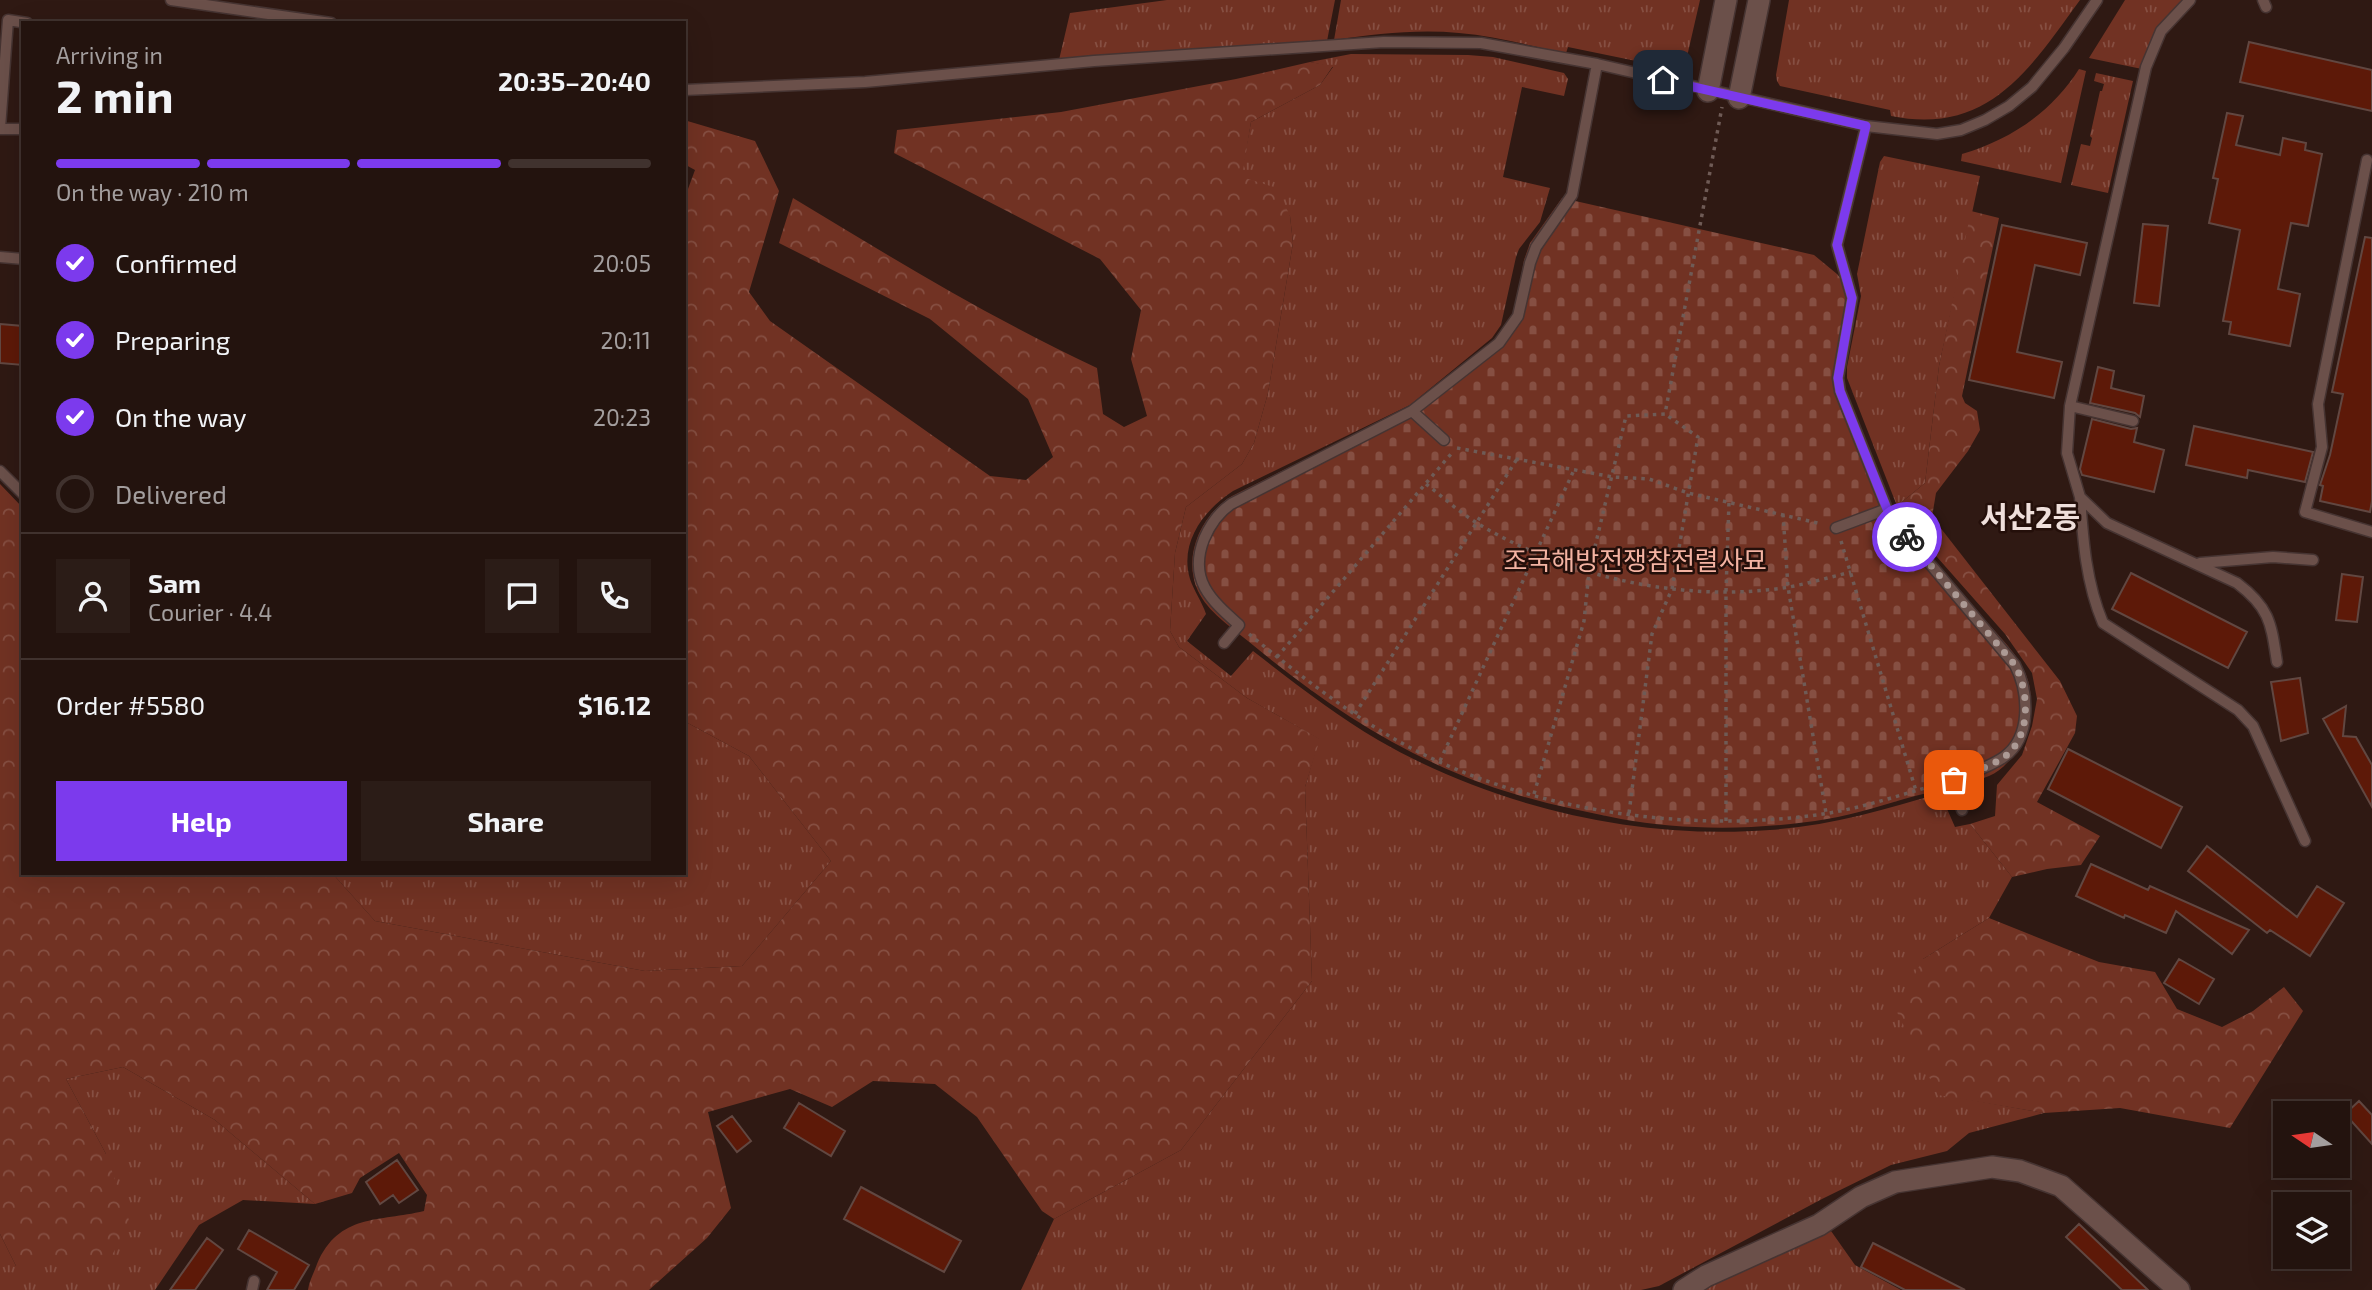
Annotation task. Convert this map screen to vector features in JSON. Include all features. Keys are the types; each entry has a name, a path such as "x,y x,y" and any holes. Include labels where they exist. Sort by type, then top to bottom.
{"street":[{"path":"1724,95 1726,0"},
{"path":"1724,95 1759,0"},
{"path":"1684,1290 1706,1276 1819,1225 1861,1198 1895,1182 1992,1167 2020,1171 2061,1186 2179,1290"}],"lane":[{"path":"171,0 317,21"},
{"path":"687,90 864,82 1094,61 1384,43 1481,43 1597,64 1866,126 1937,134 1961,130 1986,120 2032,87 2064,48 2097,0"},
{"path":"2190,0 2161,31 2147,67 2070,406 2067,453 2080,496 2084,552 2095,603 2103,623 2238,710 2253,726 2305,841"},
{"path":"21,22 8,20 2,61 0,128 21,129"},
{"path":"1224,643 1239,625 1214,602 1203,586 1199,574 1202,546 1216,517 1231,504 1412,411 1499,344 1518,316 1536,247 1572,195 1597,64"},
{"path":"1866,126 1837,245 1852,298 1838,378 1840,391 1887,509 1899,527 2003,650 2021,677 2025,694 2025,716 2017,742 2006,756 1954,780 1962,810"},
{"path":"2367,160 2318,404 2322,447 2305,512 2372,532"},
{"path":"0,257 21,259"},
{"path":"2070,406 2133,421"},
{"path":"1412,411 1444,440"},
{"path":"0,471 21,492"},
{"path":"2080,496 2107,523 2238,583 2255,597 2271,621 2277,662"},
{"path":"1836,528 1887,509"},
{"path":"2197,563 2273,557 2314,560"}],"path":[{"path":"1665,414 1724,95"},
{"path":"1534,794 1584,621 1588,572 1626,416 1665,414 1698,437 1672,589 1652,634 1629,813"},
{"path":"1444,440 1456,448 1613,477 1649,479 1688,493 1836,528 1916,791"},
{"path":"1277,657 1456,448"},
{"path":"1355,715 1517,459"},
{"path":"1440,761 1574,470"},
{"path":"1426,484 1477,522 1535,552 1588,572 1672,589 1726,592 1788,587 1851,572"},
{"path":"1727,821 1726,592 1729,502"},
{"path":"1783,514 1788,587 1826,814"},
{"path":"1239,625 1355,715 1393,738 1488,780 1583,806 1673,819 1773,820 1826,814 1954,780"}],"green space":[{"path":"1167,0 1335,0 1327,41 1059,60 1070,13"},
{"path":"1341,0 1700,0 1686,61 1682,66 1670,68 1568,47 1566,53 1459,33 1396,33 1334,40"},
{"path":"1789,0 2080,0 2043,50 2003,91 1980,106 1954,116 1925,120 1891,116 1890,110 1780,86 1776,75"},
{"path":"2125,0 2184,0 2142,69 2089,58"},
{"path":"1351,54 1493,57 1564,73 1568,79 1564,96 1522,87 1503,177 1550,188 1540,222 1519,249 1501,325 1492,338 1410,405 1233,491 1204,517 1191,540 1188,565 1190,579 1206,614 1187,641 1231,676 1253,651 1346,719 1423,764 1518,801 1568,814 1669,830 1770,830 1856,816 1940,793 1955,827 1970,824 2012,877 1989,918 1923,959 1938,1094 2044,1113 1969,1133 1947,1151 1891,1165 1659,1286 1641,1290 1021,1290 1054,1219 1181,1150 1312,981 1305,787 1319,739 1247,698 1179,647 1170,631 1175,553 1186,507 1242,464 1254,443 1268,393 1293,243 1290,216 1241,177 1251,122 1320,85 1333,67 1310,62"},
{"path":"1310,62 1333,66 1320,85 1251,122 1242,177 1277,188 1290,216 1293,243 1268,393 1254,443 1242,464 1186,507 1175,553 1170,631 1179,647 1247,698 1320,739 1305,787 1312,981 1181,1150 1054,1219 1042,1211 977,1117 935,1084 873,1081 832,1107 790,1089 708,1112 731,1208 707,1238 649,1290 308,1290 317,1264 337,1236 362,1223 424,1211 427,1195 399,1153 360,1178 352,1193 315,1204 215,1120 123,1067 66,1079 106,1154 130,1223 112,1255 16,1266 0,1234 0,484 21,506 21,875 334,875 375,921 645,971 742,966 831,861 749,756 686,722 686,190 695,170 686,165 686,121 755,141 779,191 749,292 770,321 990,476 1026,480 1053,457 1028,399 930,319 779,243 793,198 981,308 1097,368 1103,414 1124,427 1147,416 1131,359 1141,310 1100,259 894,153 897,130 1061,112"},
{"path":"2079,69 2086,71 2061,183 1961,161 1962,154 1997,141 2043,111"},
{"path":"2096,73 2133,81 2108,193 2071,185 2081,144 2090,146 2092,138 2090,136 2100,91 2104,84 2094,81"},
{"path":"1884,156 1980,176 1939,366 1925,483 1897,506 1847,378 1861,296 1857,274 1880,162"},
{"name":"조국해방전쟁참전렬사묘","path":"1562,198 1814,255 1837,274 1855,295 1845,339 1843,380 1855,423 1875,471 1904,526 2008,646 2023,667 2029,683 2030,707 2025,730 2020,744 2000,770 1971,782 1849,814 1802,823 1724,828 1671,826 1586,812 1484,784 1389,740 1302,684 1227,624 1202,599 1192,564 1197,538 1211,514 1232,496 1410,407 1495,342 1514,316 1524,260 1530,243"},
{"path":"1971,211 1999,218 1962,396 1965,403 1977,411 1980,430 1968,451 1936,493 1932,517 2060,681 2077,716 2075,733 2037,802 2100,836 2081,865 2012,877 1970,824 1995,816 1997,785 2022,755 2032,726 2037,699 2032,673 2005,634 1922,540 1897,506 1925,483 1939,366"},
{"path":"686,722 749,756 831,861 742,966 645,971 375,921 334,875 686,875"},
{"path":"1989,918 2099,962 2155,972 2177,1009 2222,1027 2253,1011 2284,987 2303,1011 2230,1128 2120,1108 2044,1113 1938,1095 1896,1010 1923,959"},
{"path":"123,1067 215,1120 315,1204 243,1200 199,1225 155,1290 0,1290 0,1234 16,1266 106,1154 66,1079"},
{"path":"1831,1231 1855,1265 1901,1290 1700,1290"}],"building":[{"path":"2249,42 2372,70 2372,111 2240,82"},
{"path":"2227,113 2243,116 2236,145 2280,155 2283,138 2306,143 2305,150 2322,154 2308,226 2291,223 2278,289 2300,294 2290,346 2229,334 2231,322 2223,321 2240,230 2209,223 2218,179 2213,178"},
{"path":"2143,224 2168,226 2159,306 2134,303"},
{"path":"2002,225 2087,243 2080,275 2035,265 2017,352 2062,362 2054,398 1969,380"},
{"path":"2365,237 2372,238 2370,512 2320,501 2323,486 2320,485 2330,455 2343,394 2332,392"},
{"path":"0,324 21,326 21,365 0,363"},
{"path":"2098,367 2114,371 2111,388 2144,396 2140,417 2135,413 2090,403"},
{"path":"2092,419 2131,429 2137,428 2134,442 2164,450 2154,492 2082,475 2080,469"},
{"path":"2194,426 2313,452 2305,482 2248,470 2247,478 2186,465"},
{"path":"2131,573 2247,632 2228,668 2112,609"},
{"path":"2342,574 2363,577 2357,622 2336,620"},
{"path":"2300,678 2308,733 2281,741 2271,682"},
{"path":"2346,706 2343,736 2356,737 2372,765 2372,807 2323,719"},
{"path":"2068,749 2182,807 2161,848 2048,789"},
{"path":"2207,846 2297,917 2317,886 2344,903 2310,956 2270,930 2267,933 2188,871"},
{"path":"2091,864 2148,890 2150,886 2249,930 2232,954 2176,911 2166,933 2125,915 2124,918 2076,896"},
{"path":"2179,959 2214,979 2199,1004 2164,983"},
{"path":"2359,1101 2372,1115 2372,1144 2350,1120 2350,1109"},
{"path":"799,1103 845,1131 831,1156 784,1128"},
{"path":"732,1116 751,1141 737,1152 717,1126"},
{"path":"397,1160 418,1190 399,1203 393,1195 380,1204 366,1182"},
{"path":"861,1187 961,1241 944,1272 844,1219"},
{"path":"2079,1224 2148,1290 2122,1290 2066,1237"},
{"path":"249,1230 309,1265 294,1290 267,1290 277,1272 238,1249"},
{"path":"207,1238 223,1250 195,1290 170,1290"},
{"path":"1873,1243 1965,1290 1905,1290 1861,1267"}],"way so far":[{"path":"1907,537 2015,665 2025,694 2022,730 2006,756 1954,780"}],"district":[{"name":"서산2동","path":"2030,516"}],"route":[{"path":"1663,80 1866,126 1837,245 1852,298 1838,378 1840,391 1887,509 1907,537"}]}
